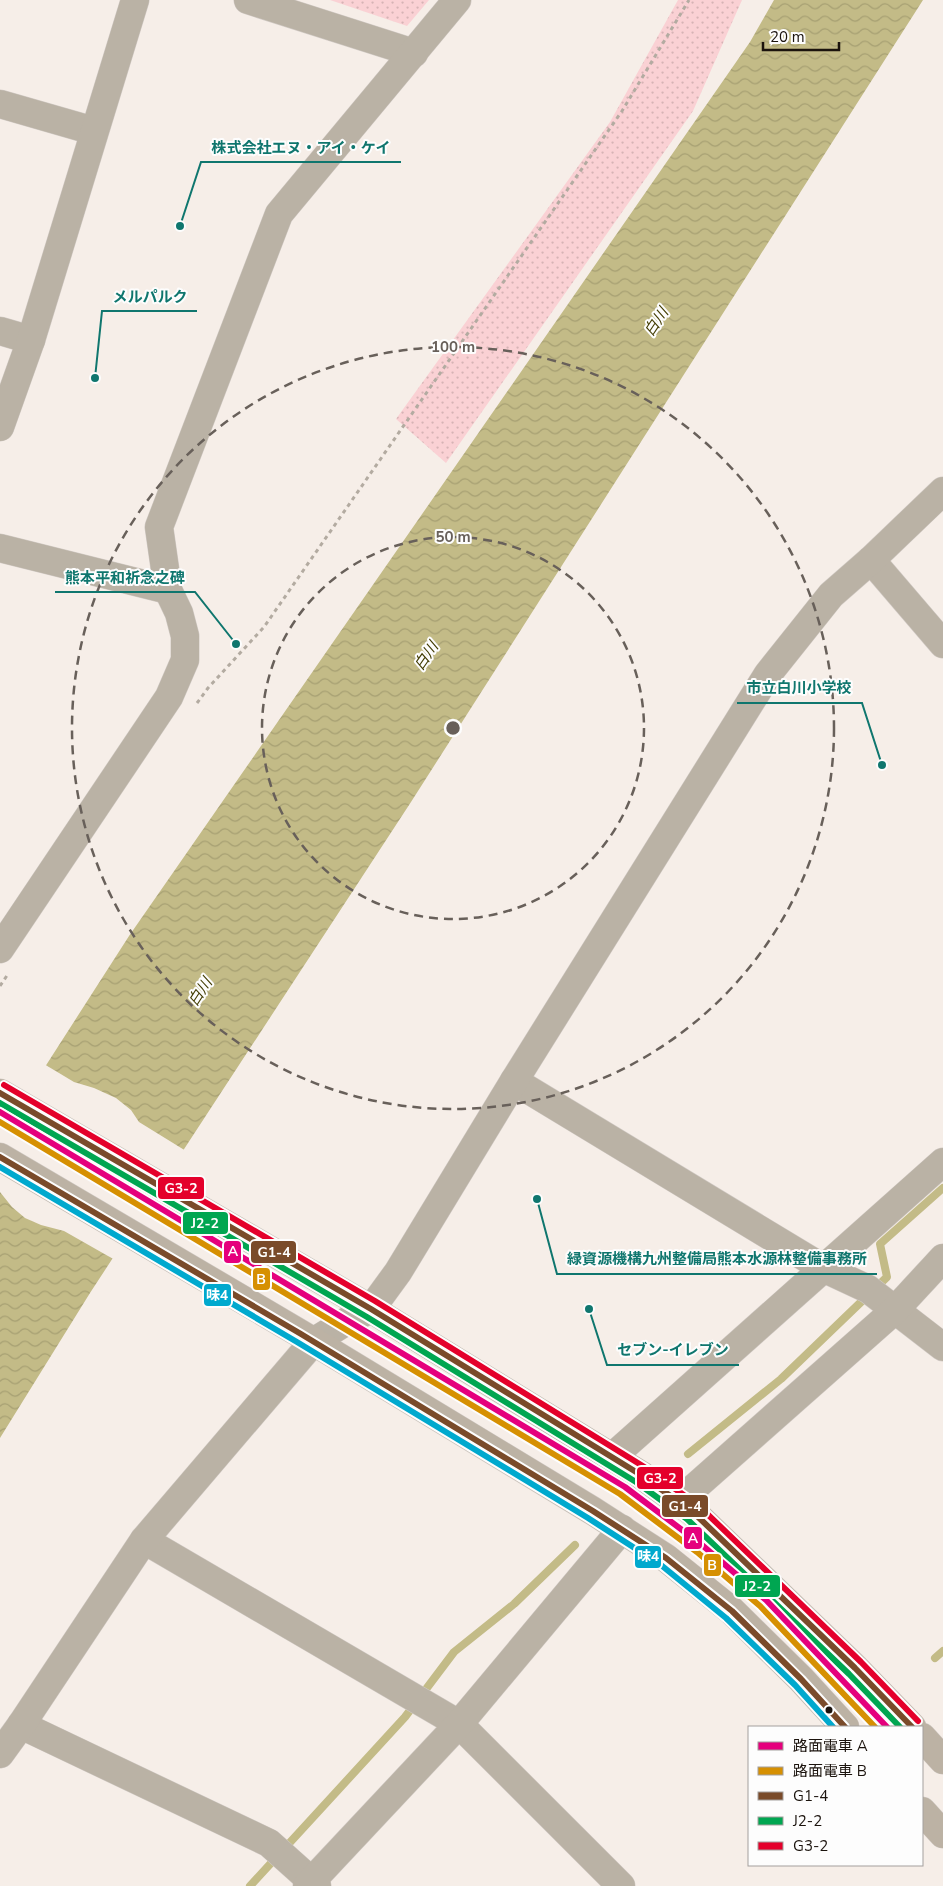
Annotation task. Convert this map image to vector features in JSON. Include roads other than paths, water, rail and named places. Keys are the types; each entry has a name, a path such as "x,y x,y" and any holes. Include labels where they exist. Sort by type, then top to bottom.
{"main road":[{"path":"0,1093 371,1309 641,1475 693,1512 848,1661 911,1726"},
{"path":"0,1157 307,1338 593,1511 666,1558 732,1611 801,1679 844,1726"},
{"path":"923,1738 943,1760"},
{"path":"923,1812 943,1834"}],"street":[{"path":"0,427 31,340 135,0"},
{"path":"248,0 414,53"},
{"path":"5,960 169,697 186,660 185,636 179,613 168,590 159,527 279,214 457,0"},
{"path":"0,104 94,131"},
{"path":"0,331 31,340"},
{"path":"0,1754 22,1725 144,1540 307,1338 371,1309 398,1272 514,1081 768,674 831,595 871,560 943,491"},
{"path":"0,548 168,590"},
{"path":"871,560 943,644"},
{"path":"514,1081 823,1268 882,1301 943,1347"},
{"path":"612,1458 943,1162"},
{"path":"671,1497 882,1301 943,1258"},
{"path":"22,1725 269,1843 312,1884 459,1724 620,1528"},
{"path":"144,1540 459,1724 620,1886"}],"water":[{"name":"白川","path":"774,0 923,0 411,802 90,1293 0,1438 0,1137 129,936 750,42"}],"waterway":[{"path":"688,1454 781,1379 887,1277 880,1244 943,1188"},
{"path":"250,1886 405,1717 454,1652 514,1604 575,1545"},
{"path":"935,1658 943,1651"}],"tram line":[{"name":"A","path":"0,1112 625,1487 702,1545 766,1600 886,1726"},
{"name":"B","path":"0,1122 620,1494 697,1552 760,1606 874,1726"}],"place":[{"name":"株式会社エヌ・アイ・ケイ","path":"180,226"},
{"name":"メルパルク","path":"95,378"},
{"name":"熊本平和祈念之碑","path":"236,644"},
{"name":"市立白川小学校","path":"882,765"},
{"name":"緑資源機構九州整備局熊本水源林整備事務所","path":"537,1199"},
{"name":"セブン-イレブン","path":"589,1309"}]}
